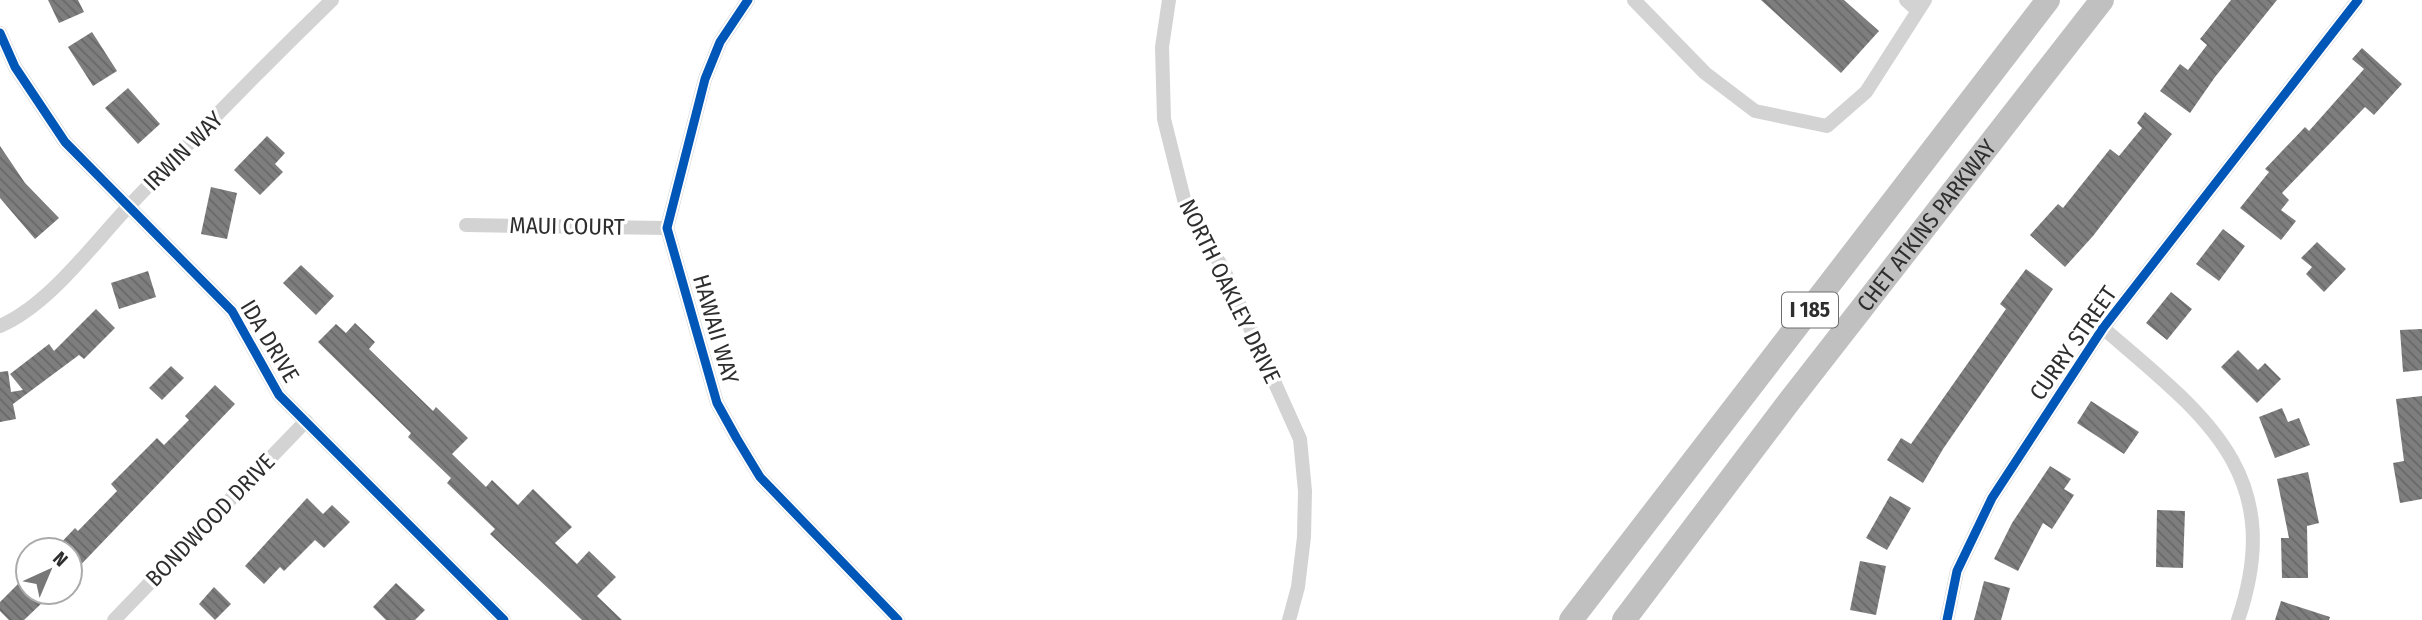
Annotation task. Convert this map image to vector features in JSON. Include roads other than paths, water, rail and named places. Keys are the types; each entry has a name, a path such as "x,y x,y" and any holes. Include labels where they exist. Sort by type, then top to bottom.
{"highway":[{"name":"CHET ATKINS PARKWAY","path":"1571,620 2048,0"},
{"name":"CHET ATKINS PARKWAY","path":"1624,620 1788,403 2102,0"}],"street":[{"name":"IRWIN WAY","path":"0,326 17,319 75,266 316,5 332,0"},
{"path":"667,228 705,79 720,42 748,0"},
{"name":"NORTH OAKLEY DRIVE","path":"1169,0 1162,47 1164,119 1186,207 1224,270 1300,439 1305,491 1304,537 1298,587 1289,620"},
{"path":"1634,0 1705,73 1755,111 1827,126 1866,92 1921,5 1906,0"},
{"name":"CURRY STREET","path":"1947,620 1957,571 1992,498 2104,328 2358,0"},
{"name":"IDA DRIVE","path":"0,33 15,67 65,142 232,311 278,395 498,618"},
{"name":"MAUI COURT","path":"466,225 667,228"},
{"name":"HAWAII WAY","path":"667,228 717,403 737,439 760,477 898,620"},
{"path":"2104,328 2194,407 2227,450 2248,491 2255,538 2250,586 2238,620"},
{"name":"BONDWOOD DRIVE","path":"114,620 306,421"}]}
